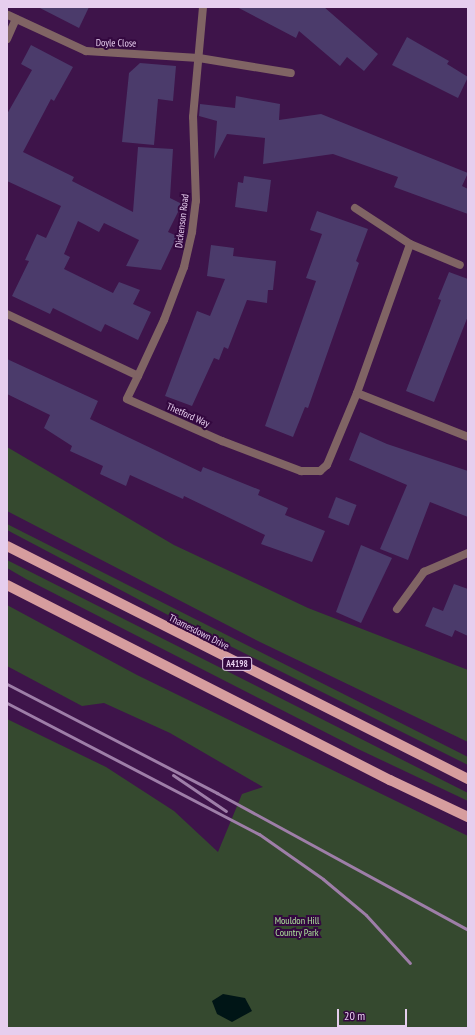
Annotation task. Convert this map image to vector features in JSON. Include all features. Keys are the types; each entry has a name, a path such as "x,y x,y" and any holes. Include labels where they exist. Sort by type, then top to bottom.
{"main road":[{"name":"Thamesdown Drive","path":"7,546 468,779"},
{"path":"7,585 390,780 468,817"}],"street":[{"name":"Dickenson Road","path":"138,376 167,314 184,267 192,232 196,201 193,117 203,7"},
{"name":"Doyle Close","path":"8,15 86,51 199,58"},
{"path":"7,39 16,19"},
{"path":"199,58 291,73"},
{"path":"355,208 410,244 460,265"},
{"name":"Thetford Way","path":"138,376 127,399 222,441 311,472 320,471 331,458 357,392 410,244"},
{"path":"7,314 138,376"},
{"path":"357,392 468,437"},
{"path":"397,609 424,572 468,553"}],"green space":[{"path":"7,447 174,545 308,608 468,670 468,742 260,642 7,511"},
{"path":"7,524 468,757 468,765 168,615 7,530"},
{"path":"7,560 468,793 468,801 358,749 26,579 7,568"},
{"name":"Mouldon Hill Country Park","path":"7,605 137,675 468,836 468,1028 7,1028 7,719 106,767 174,811 218,852 242,794 263,787 170,733 104,703 82,706 7,666"}],"shaded area":[{"path":"223,994 245,998 252,1011 232,1022 217,1014 212,1001"}],"building":[{"path":"38,7 89,7 79,28"},
{"path":"237,7 324,7 378,54 364,71 347,57 340,66 299,31 296,38"},
{"path":"407,37 449,61 447,64 468,77 458,98 392,65"},
{"path":"31,45 73,67 54,101 51,99 23,152 74,177 72,181 133,212 138,147 173,149 170,198 182,204 168,232 177,236 161,270 126,266 139,240 104,223 99,232 78,221 64,254 70,257 64,269 113,293 119,282 140,290 133,304 151,312 138,340 105,324 101,332 53,308 50,314 12,296 29,261 25,260 37,234 46,238 61,206 7,181 7,114 32,70 21,64"},
{"path":"140,63 176,66 173,101 158,99 154,145 122,142 129,73"},
{"path":"236,96 280,104 279,120 321,114 468,173 462,186 468,189 468,214 394,187 398,177 333,154 263,164 265,138 227,134 214,159 217,121 199,116 200,104 235,108"},
{"path":"244,176 271,180 267,212 235,207 238,182 243,183"},
{"path":"317,211 368,229 356,261 359,263 308,408 305,407 293,437 265,426 316,281 306,278 322,234 310,230"},
{"path":"211,245 234,248 233,256 276,261 273,290 268,290 267,303 247,300 228,349 224,347 219,360 214,358 192,406 165,396 197,311 210,316 225,279 207,276"},
{"path":"449,272 468,279 468,316 434,402 406,391 441,300 438,299"},
{"path":"7,359 98,401 90,419 201,472 203,467 260,490 258,495 288,508 285,515 325,531 312,562 261,544 265,535 184,496 183,499 130,475 126,486 100,474 103,466 70,451 72,446 44,428 50,415 7,394"},
{"path":"360,432 387,444 468,471 468,517 430,502 408,560 380,549 407,485 349,460"},
{"path":"336,497 357,505 349,525 328,518"},
{"path":"361,545 392,558 361,623 336,612"},
{"path":"454,584 468,589 468,636 455,630 452,637 425,626 433,607 443,611"}],"railway":[{"path":"7,684 217,793 468,930"},
{"path":"7,703 259,834 323,879 366,915 410,963"},
{"path":"173,775 226,811"}]}
